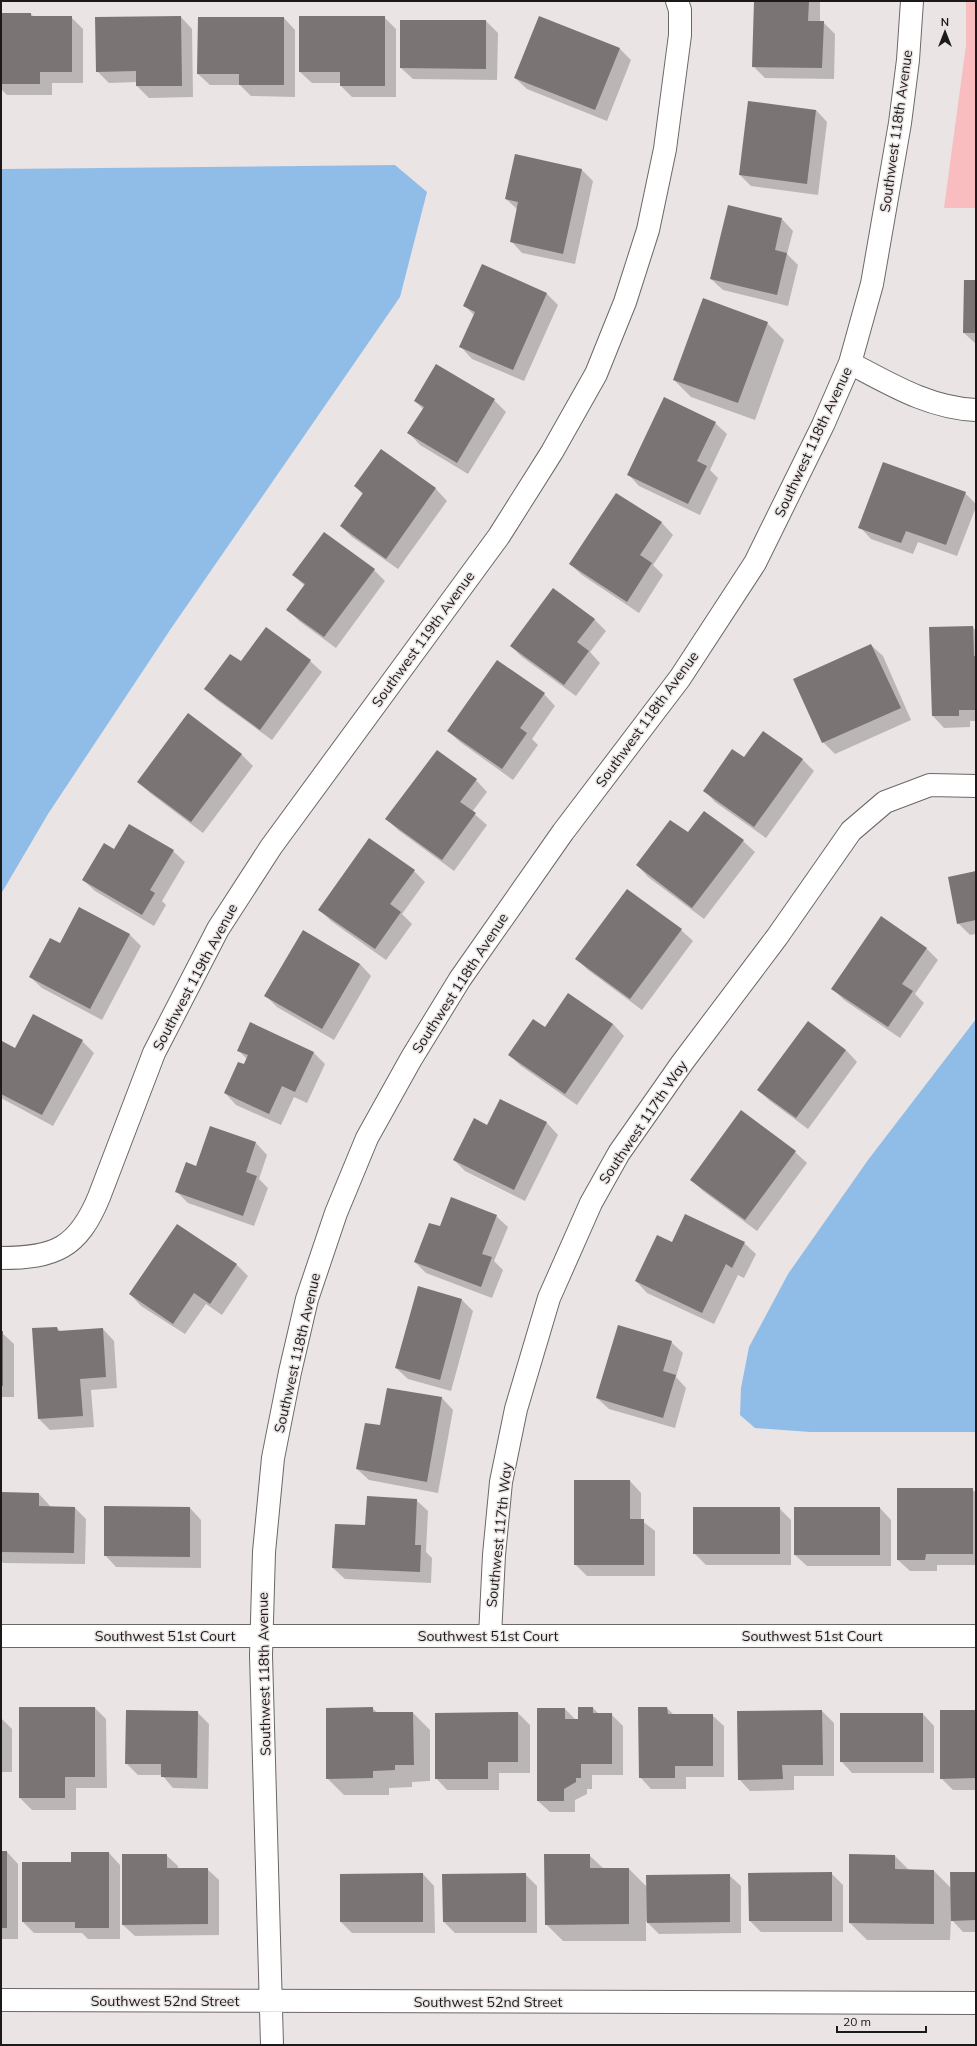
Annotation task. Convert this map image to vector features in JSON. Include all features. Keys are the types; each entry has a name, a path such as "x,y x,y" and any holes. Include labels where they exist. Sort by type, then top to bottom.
{"street":[{"name":"Southwest 119th Avenue","path":"1,1258 38,1256 56,1251 70,1242 82,1231 91,1216 154,1053 218,929 276,841 499,536 552,452 596,374 625,302 648,230 665,149 680,35 680,10 677,1"},
{"name":"Southwest 118th Avenue","path":"272,2045 262,1636 264,1552 273,1458 290,1372 307,1299 336,1213 367,1138 411,1059 460,979 563,832 680,678 755,563 820,431 850,363 872,284 901,115 908,60 912,1"},
{"path":"850,363 913,396 965,410 976,410"},
{"name":"Southwest 117th Way","path":"490,1636 494,1555 501,1482 516,1409 550,1298 591,1203 619,1153 677,1070 777,936 851,831 885,802 930,785 976,786"},
{"name":"Southwest 51st Court","path":"1,1636 976,1636"},
{"name":"Southwest 52nd Street","path":"1,2000 976,2003"}],"shaded area":[{"path":"966,1 976,1 976,208 944,208 966,45"}],"water":[{"path":"395,165 427,192 400,297 170,630 48,814 1,894 1,169"},
{"path":"976,1019 976,1432 810,1432 755,1428 740,1415 741,1388 749,1347 788,1274 868,1160"}],"building":[{"path":"754,1 809,1 808,21 824,21 822,68 752,67"},
{"path":"1,13 31,13 31,16 72,16 72,72 40,72 40,84 1,84"},
{"path":"181,16 182,86 136,86 136,71 96,72 95,17"},
{"path":"299,16 385,16 385,86 340,86 340,72 299,72"},
{"path":"539,16 620,48 595,110 514,78"},
{"path":"198,17 284,17 284,85 239,85 239,74 197,74"},
{"path":"400,20 486,20 486,69 400,68"},
{"path":"748,101 816,110 807,184 739,175"},
{"path":"515,154 582,169 563,254 510,242 518,202 505,199"},
{"path":"728,205 782,218 775,250 787,253 777,295 710,279"},
{"path":"482,264 547,293 513,370 459,347 475,312 463,306"},
{"path":"964,280 976,280 976,333 963,333"},
{"path":"703,298 768,322 738,403 673,380"},
{"path":"436,364 495,399 457,463 407,433 424,407 414,401"},
{"path":"664,397 716,422 697,461 707,466 688,504 627,475"},
{"path":"381,449 436,488 386,559 340,526 363,493 354,486"},
{"path":"883,462 966,492 946,545 906,531 901,543 858,528"},
{"path":"616,493 662,522 640,555 652,563 627,602 569,564"},
{"path":"324,532 375,569 324,637 286,610 305,584 292,575"},
{"path":"553,588 595,619 577,642 589,651 564,685 510,646"},
{"path":"973,626 974,656 976,656 976,710 959,710 959,716 932,716 929,627"},
{"path":"266,627 311,660 260,730 204,689 230,654 241,661"},
{"path":"871,644 901,708 822,743 793,679"},
{"path":"497,660 545,693 520,728 527,733 502,769 447,731"},
{"path":"188,713 242,754 191,822 137,782"},
{"path":"763,731 803,759 754,827 703,791 732,749 744,757"},
{"path":"437,750 477,779 460,802 476,813 442,860 385,819"},
{"path":"704,811 744,840 692,908 636,865 670,820 688,832"},
{"path":"129,824 174,850 150,890 155,893 142,915 82,880 104,843 114,849"},
{"path":"369,838 415,870 390,904 401,912 375,949 318,910"},
{"path":"976,871 976,920 957,924 948,877"},
{"path":"627,889 682,929 630,999 575,959"},
{"path":"79,907 130,934 90,1009 29,977 50,938 60,943"},
{"path":"881,916 927,948 902,984 913,991 888,1027 831,989"},
{"path":"303,930 360,964 322,1029 264,996"},
{"path":"568,993 613,1024 565,1094 508,1055 533,1019 545,1027"},
{"path":"33,1014 83,1040 42,1115 1,1094 1,1043 2,1041 15,1048"},
{"path":"808,1021 846,1050 796,1118 757,1090"},
{"path":"250,1022 314,1052 295,1092 282,1086 269,1114 224,1093 238,1062 244,1064 248,1055 237,1051"},
{"path":"500,1099 547,1122 514,1190 453,1160 474,1118 487,1125"},
{"path":"741,1110 796,1151 745,1220 690,1180"},
{"path":"210,1126 256,1142 246,1172 257,1176 243,1216 175,1192 186,1162 196,1166"},
{"path":"451,1197 497,1215 482,1254 492,1257 481,1287 414,1262 429,1223 440,1226"},
{"path":"685,1214 745,1242 732,1268 726,1264 702,1313 635,1281 657,1235 672,1242"},
{"path":"177,1224 237,1264 210,1304 194,1293 173,1324 129,1294"},
{"path":"418,1286 462,1299 440,1380 395,1368"},
{"path":"618,1325 672,1341 663,1371 676,1375 663,1418 596,1398"},
{"path":"57,1327 58,1331 103,1328 106,1377 80,1379 83,1416 38,1419 32,1328"},
{"path":"1,1331 3,1331 3,1386 1,1386"},
{"path":"387,1388 442,1397 427,1482 356,1469 365,1423 380,1425"},
{"path":"574,1480 630,1480 630,1519 644,1519 644,1565 574,1565"},
{"path":"897,1488 973,1488 973,1554 926,1554 925,1560 897,1560"},
{"path":"1,1492 39,1493 39,1506 75,1507 74,1553 1,1552"},
{"path":"367,1496 417,1499 415,1545 421,1545 420,1572 332,1568 335,1524 365,1525"},
{"path":"104,1506 190,1507 190,1557 104,1556"},
{"path":"693,1507 780,1507 780,1554 693,1554"},
{"path":"794,1507 880,1507 880,1555 794,1555"},
{"path":"19,1707 95,1707 95,1777 65,1777 65,1798 19,1798"},
{"path":"373,1707 373,1712 413,1712 414,1765 395,1765 395,1770 373,1771 373,1778 326,1779 326,1708"},
{"path":"578,1707 593,1707 593,1713 612,1713 612,1764 581,1764 581,1778 576,1778 576,1782 564,1789 564,1801 537,1801 537,1708 565,1708 565,1719 578,1719"},
{"path":"638,1707 667,1707 668,1714 713,1714 713,1766 675,1766 675,1778 639,1778"},
{"path":"126,1710 198,1711 197,1778 161,1777 161,1764 125,1764"},
{"path":"822,1710 823,1765 782,1765 783,1779 738,1780 737,1711"},
{"path":"940,1710 976,1710 976,1778 940,1779"},
{"path":"518,1712 518,1762 488,1762 488,1779 435,1779 435,1713"},
{"path":"840,1713 923,1713 923,1762 840,1762"},
{"path":"1,1851 7,1851 7,1928 1,1928"},
{"path":"71,1852 109,1852 109,1928 75,1928 75,1922 22,1922 22,1862 71,1862"},
{"path":"122,1854 167,1854 167,1868 208,1868 208,1924 122,1925"},
{"path":"544,1854 590,1854 590,1868 629,1868 629,1924 545,1925"},
{"path":"849,1854 895,1855 895,1869 934,1870 934,1924 849,1923"},
{"path":"832,1872 832,1921 749,1921 748,1873"},
{"path":"950,1872 976,1872 976,1920 951,1921"},
{"path":"423,1873 423,1922 340,1922 340,1874"},
{"path":"526,1873 526,1922 443,1922 442,1874"},
{"path":"730,1874 730,1922 647,1923 646,1875"}]}
